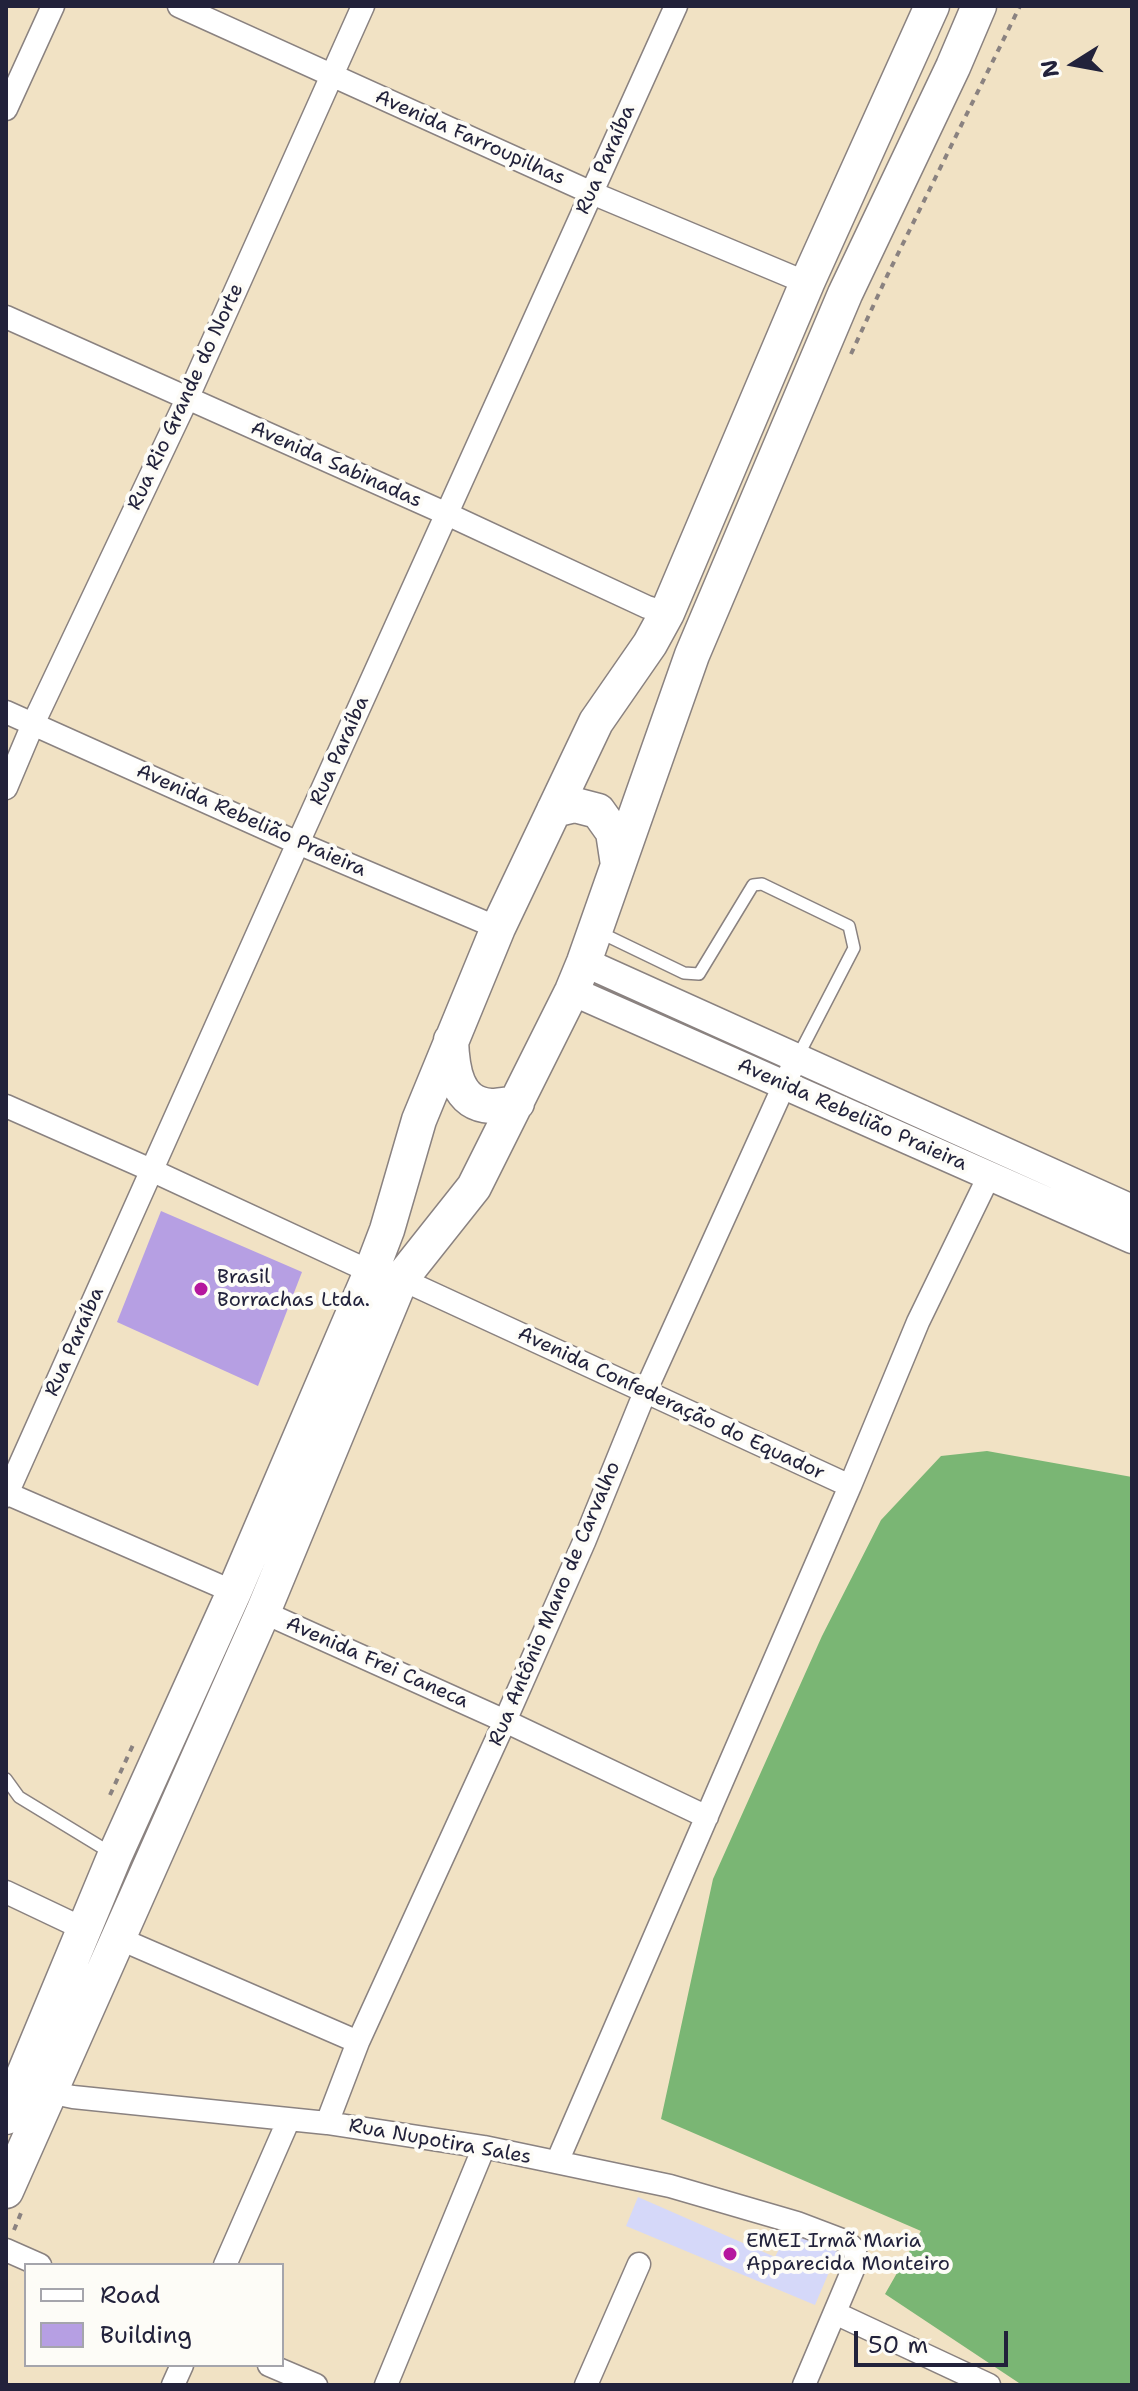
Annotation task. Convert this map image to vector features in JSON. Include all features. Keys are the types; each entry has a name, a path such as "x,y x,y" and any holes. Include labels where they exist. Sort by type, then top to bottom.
{"main road":[{"path":"6,2191 263,1612 386,1276 387,1230 419,1120 498,928 596,722 650,644 667,613 807,283 932,6"},
{"path":"6,2117 115,1855 234,1592 386,1276 474,1187 578,977 704,626 845,294 979,6"},
{"path":"554,810 575,805 598,811 613,832 618,866"},
{"path":"451,1040 454,1069 462,1091 474,1101 489,1106 517,1103"}],"street":[{"path":"6,109 53,6"},
{"name":"Avenida Farroupilhas","path":"179,6 592,193 807,283"},
{"name":"Rua Rio Grande do Norte","path":"6,788 33,724 187,399 363,6"},
{"name":"Rua Paraíba","path":"6,1494 676,6"},
{"name":"Avenida Sabinadas","path":"6,317 647,607 667,613"},
{"name":"Avenida Rebelião Praieira","path":"6,712 298,843 498,928"},
{"name":"Avenida Rebelião Praieira","path":"578,977 797,1058 1132,1209"},
{"name":"Avenida Rebelião Praieira","path":"578,977 784,1085 1132,1239"},
{"name":"Rua Antônio Mano de Carvalho","path":"327,2123 358,2042 505,1721 584,1542 645,1392 797,1058"},
{"name":"Avenida Confederação do Equador","path":"6,1106 850,1486 918,1322 989,1176"},
{"path":"962,1164 973,1137"},
{"path":"557,2162 850,1486"},
{"path":"6,1494 234,1592"},
{"name":"Avenida Frei Caneca","path":"263,1612 505,1721 707,1817"},
{"path":"6,1892 84,1929"},
{"path":"118,1938 358,2042"},
{"name":"Rua Nupotira Sales","path":"49,2092 327,2123 484,2147 670,2186 847,2242 854,2249 857,2260 835,2313"},
{"path":"226,2263 289,2119"},
{"path":"386,2385 484,2147"},
{"path":"6,2250 35,2263"},
{"path":"586,2385 639,2264"},
{"path":"804,2385 835,2313 989,2385"},
{"path":"274,2367 316,2385"}],"lane":[{"path":"595,930 684,973 699,974 753,885 762,884 849,926 854,948 797,1058"},
{"path":"6,1779 19,1797 115,1855"}],"shaded area":[{"name":"EMEI Irmã Maria Apparecida Monteiro","path":"638,2197 775,2257 787,2233 838,2251 815,2305 626,2226"}],"green space":[{"path":"987,1451 1132,1477 1132,2385 1022,2385 885,2294 921,2231 661,2119 713,1879 822,1636 881,1520 941,1456"}],"building":[{"path":"161,1211 302,1272 258,1386 117,1322"}],"place":[{"name":"Brasil Borrachas Ltda.","path":"201,1289"},
{"name":"EMEI Irmã Maria Apparecida Monteiro","path":"730,2254"}]}
